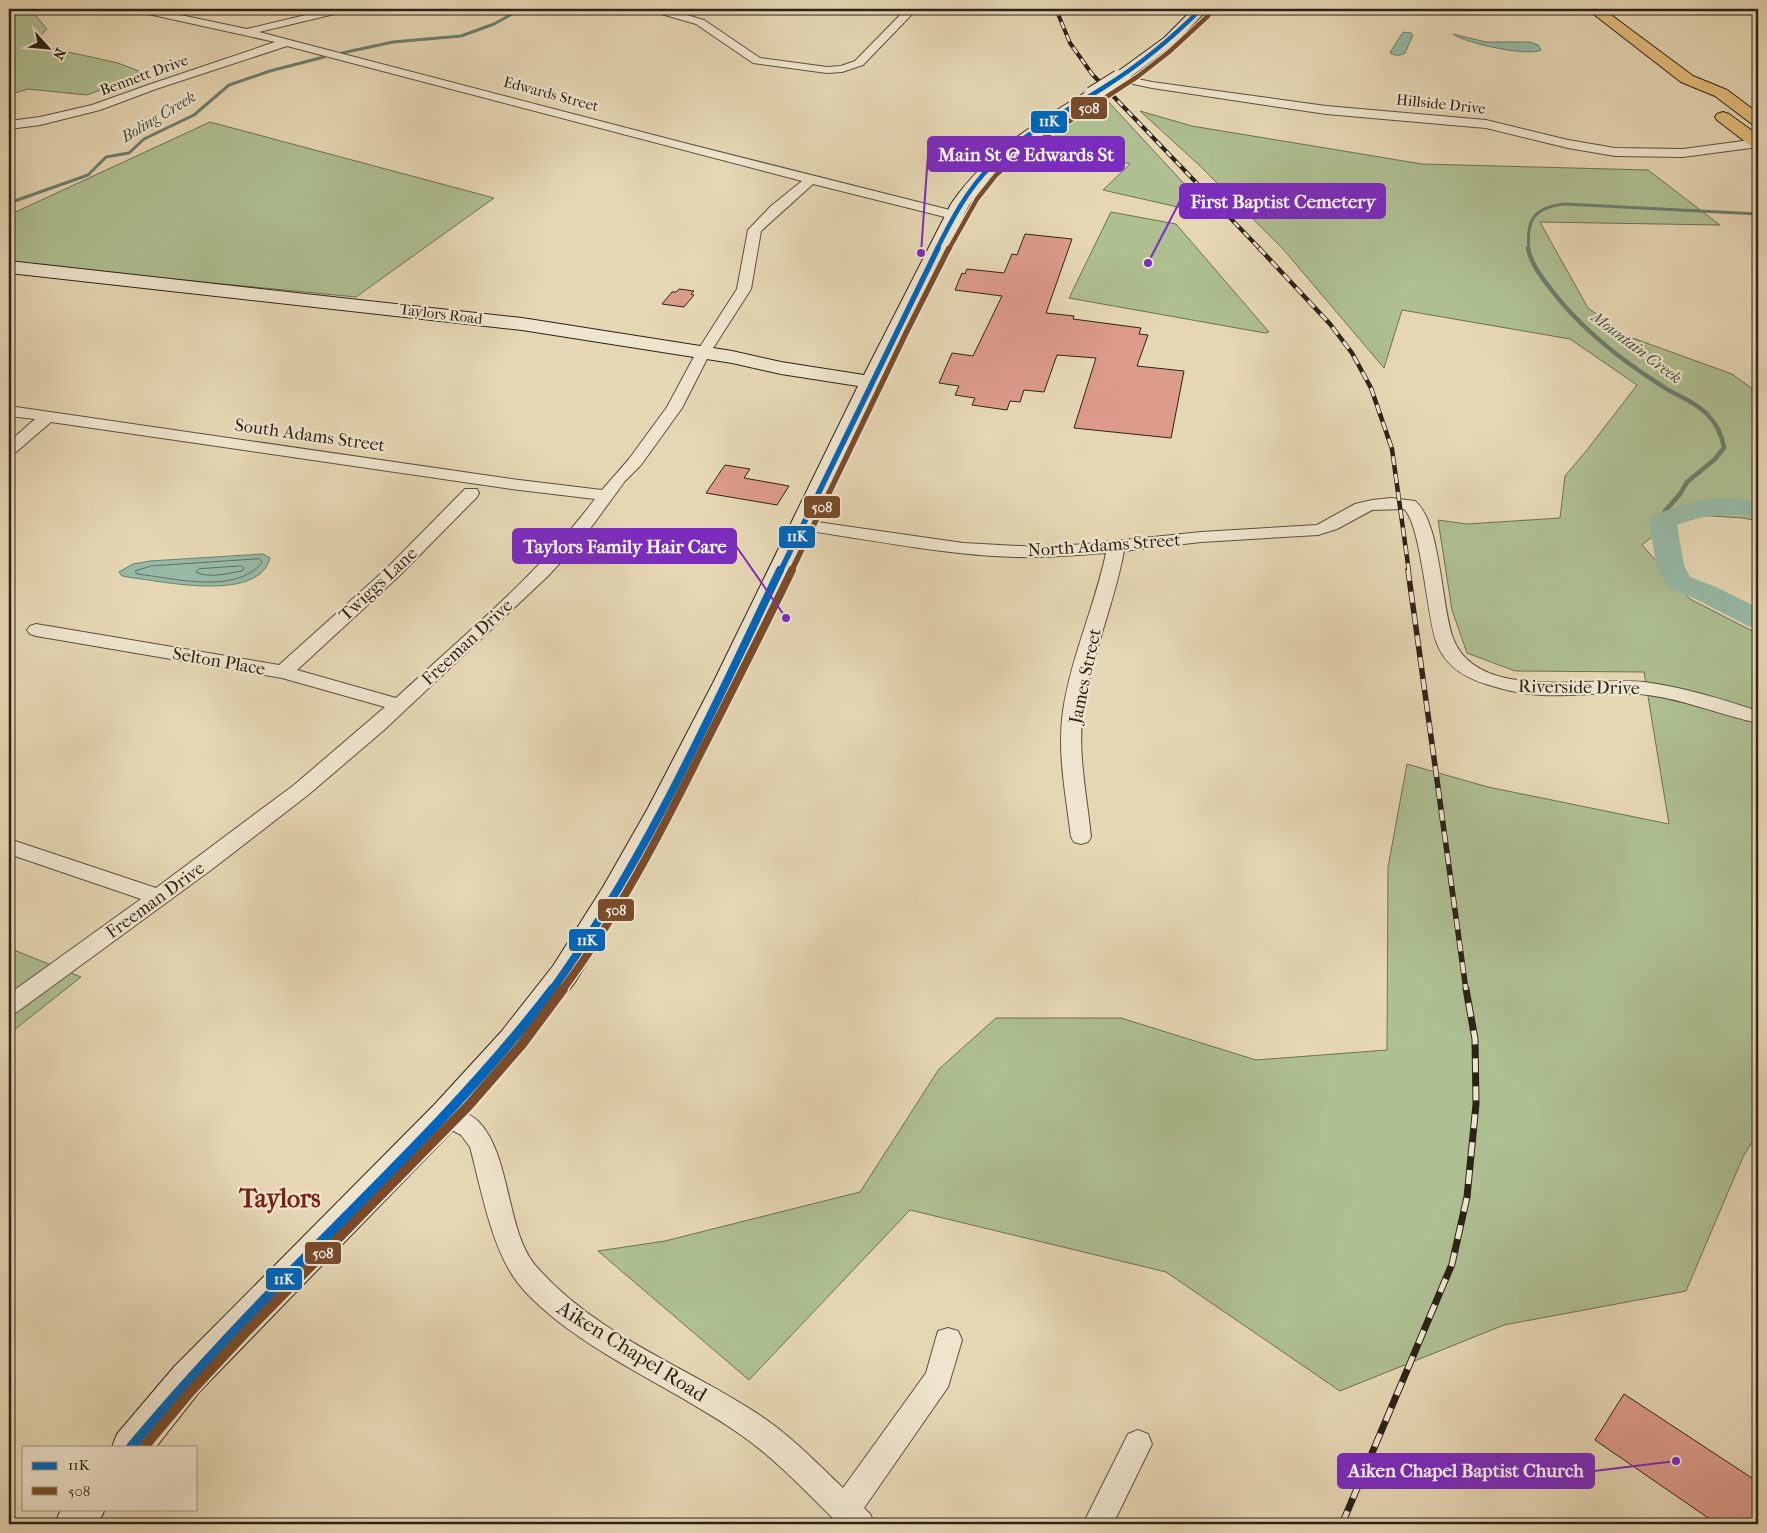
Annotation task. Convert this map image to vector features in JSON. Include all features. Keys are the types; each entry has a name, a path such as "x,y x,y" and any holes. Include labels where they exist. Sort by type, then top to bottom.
{"main road":[{"path":"1594,9 1687,79 1721,94 1758,121"},
{"path":"1687,79 1695,96 1758,143"}],"street":[{"name":"Edwards Street","path":"146,9 287,42 810,180 953,215"},
{"path":"246,32 343,9"},
{"path":"655,9 700,22 757,61 827,70 842,69 858,63 912,9"},
{"path":"132,1446 187,1379 446,1116 512,1041 564,974 590,934 662,808 953,215 974,185 1001,157 1034,131 1120,78 1169,41 1201,9"},
{"name":"Bennett Drive","path":"9,125 40,121 96,108 152,87 287,42"},
{"name":"Hillside Drive","path":"1120,78 1161,86 1326,110 1486,124 1568,144 1615,152 1683,153 1758,143"},
{"name":"Freeman Drive","path":"9,1006 301,790 399,705 542,572 578,532 606,495 635,462 674,408 703,353 744,289 755,230 810,180"},
{"name":"Taylors Road","path":"9,268 463,316 703,353 843,379 871,382"},
{"name":"South Adams Street","path":"9,411 511,484 606,495"},
{"path":"9,450 47,417"},
{"name":"Twiggs Lane","path":"283,672 392,573 471,493"},
{"name":"North Adams Street","path":"802,525 962,547 1016,552 1318,530 1334,526 1354,512 1369,505 1400,504"},
{"name":"Riverside Drive","path":"1400,504 1409,505 1418,513 1433,575 1441,625 1448,649 1460,664 1471,671 1504,685 1537,690 1628,687 1656,690 1698,698 1758,717"},
{"name":"James Street","path":"1081,837 1072,753 1073,712 1085,657 1112,572 1116,546"},
{"name":"Selton Place","path":"36,630 283,672 399,705"},
{"path":"9,846 158,897"},
{"name":"Aiken Chapel Road","path":"446,1116 470,1128 481,1144 511,1247 524,1271 543,1293 562,1310 591,1330 752,1426 772,1442 853,1517"},
{"path":"853,1517 938,1378 948,1340"},
{"path":"1098,1524 1138,1444"},
{"path":"75,1524 84,1510"}],"shaded area":[{"path":"31,10 47,29 32,44 118,63 144,73 87,95 28,89 9,95 9,11"},
{"path":"1105,98 1213,215 1103,190 1130,164 1046,137"},
{"path":"1140,111 1192,126 1422,164 1648,170 1720,225 1540,222 1588,308 1627,336 1732,374 1758,393 1758,521 1743,518 1680,514 1642,545 1690,599 1758,634 1758,1132 1743,1157 1686,1291 1504,1325 1340,1391 1166,1272 910,1210 749,1380 598,1251 665,1241 860,1192 939,1069 996,1018 1121,1018 1256,1060 1387,1050 1388,867 1407,764 1488,787 1669,824 1644,672 1515,671 1467,653 1452,610 1438,520 1467,524 1560,518 1565,476 1637,385 1570,339 1402,310 1384,368 1283,249 1199,165"},
{"path":"210,122 494,198 356,297 9,263 9,215"},
{"path":"1111,212 1176,224 1269,332 1265,333 1069,298"},
{"path":"9,948 81,977 9,1034"}],"water":[{"path":"1403,32 1413,35 1405,53 1394,55 1390,53 1391,51"},
{"path":"1453,34 1486,42 1530,42 1538,45 1541,50 1524,52 1497,48 1459,38"},
{"path":"263,554 270,558 262,572 249,580 231,585 210,586 167,583 122,576 119,572 133,564 150,561"}],"building":[{"path":"1025,234 1072,239 1046,313 1074,316 1073,319 1141,328 1139,334 1148,335 1137,366 1184,371 1171,438 1074,428 1096,358 1057,355 1044,392 1024,390 1020,402 1010,401 1007,410 972,405 975,398 955,395 959,386 939,383 952,353 973,356 1002,296 955,290 962,273 965,274 967,269 1004,273 1012,254 1017,255"},
{"path":"679,289 694,291 691,294 694,295 684,307 662,304 672,292 676,292"},
{"path":"725,465 750,469 744,478 789,486 777,505 706,493"},
{"path":"1624,1394 1758,1482 1758,1524 1717,1524 1595,1440"}],"waterway":[{"name":"Boling Creek","path":"342,53 393,42 461,36 494,24 521,9"},
{"name":"Boling Creek","path":"9,203 88,175 106,157 129,153 144,139 194,115 229,85 270,71 324,57"},
{"name":"Mountain Creek","path":"1529,249 1529,230 1534,217 1545,208 1564,204 1758,214"},
{"name":"Mountain Creek","path":"1528,248 1533,264 1543,279 1561,302 1587,329 1631,365 1662,386 1702,409 1711,418 1718,430 1724,448 1714,460 1687,482 1680,494 1665,511 1663,521"},
{"path":"1758,509 1733,505 1710,506 1663,521 1670,565 1678,582 1706,593 1758,620"}],"railway":[{"path":"1056,9 1070,43 1092,74 1260,249"},
{"path":"1259,248 1330,324 1352,353 1371,388 1392,449 1409,572"},
{"path":"1408,570 1466,990"},
{"path":"1342,1524 1452,1264 1467,1197 1476,1104 1475,1039 1466,989"}],"transit line":[{"name":"11K","path":"132,1446 230,1336 408,1155 483,1075 519,1033 584,945 634,862 678,778 912,300 960,205 968,193 991,166 1022,139 1122,76 1169,39 1201,9"},
{"name":"508","path":"145,1446 190,1392 244,1334 469,1105 522,1044 591,952 628,891 679,797 761,634 906,333 961,225 977,199 996,175 1025,150 1137,77 1169,52 1208,16"}],"place":[{"name":"Main St @ Edwards St","path":"921,253"},
{"name":"First Baptist Cemetery","path":"1148,263"},
{"name":"Taylors Family Hair Care","path":"786,618"},
{"name":"Aiken Chapel Baptist Church","path":"1676,1461"}],"district":[{"name":"Taylors","path":"280,1198"}]}
